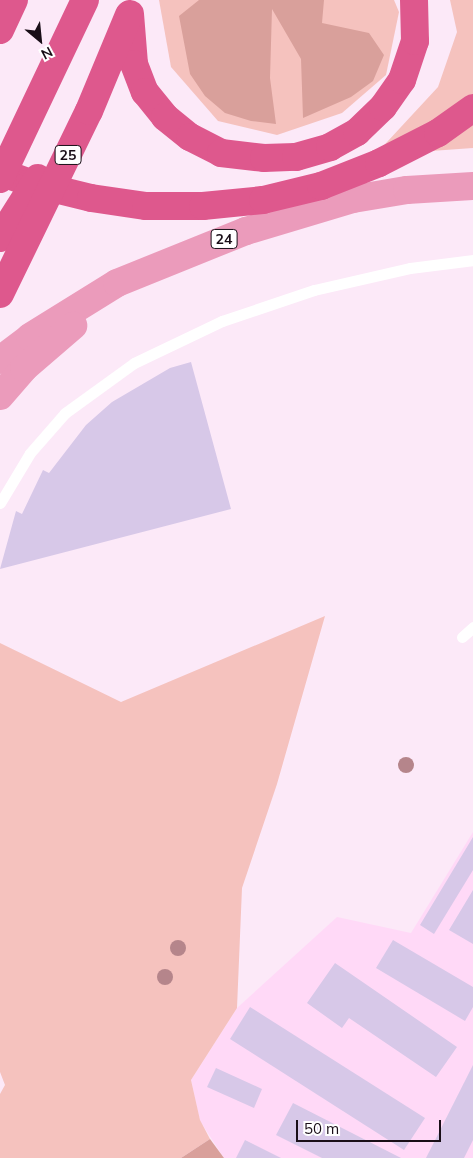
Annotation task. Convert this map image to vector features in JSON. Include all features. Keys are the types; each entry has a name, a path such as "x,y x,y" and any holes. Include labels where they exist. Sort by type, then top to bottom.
{"highway":[{"path":"0,30 14,0"},
{"path":"0,179 85,0"},
{"path":"133,7 134,64 146,92 165,117 190,138 221,153 264,158 296,156 330,147 358,132 383,107 402,80 415,41 414,0"},
{"name":"25","path":"0,294 89,112 114,47 133,7"},
{"path":"0,238 114,47"},
{"path":"0,172 30,184 91,198 146,206 203,206 263,200 321,186 379,163 438,132 473,108"}],"main road":[{"name":"24","path":"0,360 72,309 117,283 246,231 353,199 406,190 473,186"},
{"name":"24","path":"0,396 24,368 64,333 162,264"}],"lane":[{"path":"0,503 30,453 65,413 134,363 222,321 314,290 410,268 473,260"},
{"path":"462,637 473,628"}],"shaded area":[{"path":"159,0 394,0 399,12 386,75 342,113 277,135 218,121 171,67"},
{"path":"199,0 324,0 322,23 369,33 384,55 373,81 351,97 303,118 301,59 272,9 270,78 276,124 251,121 225,113 205,96 190,74 179,16"},
{"path":"450,0 473,0 473,148 375,155 438,87 457,32"},
{"path":"325,616 277,784 242,888 237,1008 191,1080 200,1120 210,1139 181,1158 0,1158 0,1094 5,1085 0,1072 0,643 121,702"},
{"path":"473,832 473,1158 224,1158 200,1121 191,1080 237,1008 337,917 411,933"},
{"path":"210,1139 224,1158 181,1158"}],"building":[{"path":"191,362 231,509 0,569 16,511 22,514 43,470 49,473 86,425 112,402 170,368"},
{"path":"473,837 473,870 434,934 420,925"},
{"path":"473,890 473,944 449,930"},
{"path":"393,940 473,987 473,1007 465,1021 376,968"},
{"path":"335,963 457,1047 436,1077 349,1018 342,1028 307,1003"},
{"path":"250,1007 425,1118 404,1150 230,1039"},
{"path":"473,1065 473,1140 464,1158 426,1158"},
{"path":"216,1068 262,1089 254,1108 207,1087"},
{"path":"293,1103 401,1158 322,1158 276,1135"},
{"path":"245,1140 281,1158 236,1158"}]}
